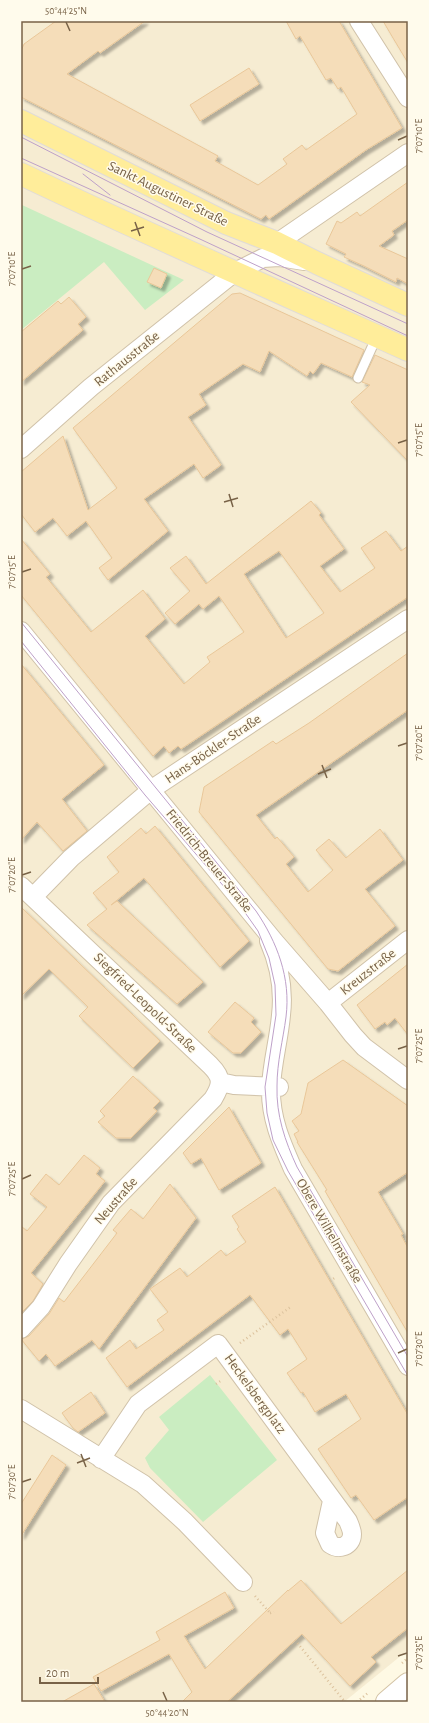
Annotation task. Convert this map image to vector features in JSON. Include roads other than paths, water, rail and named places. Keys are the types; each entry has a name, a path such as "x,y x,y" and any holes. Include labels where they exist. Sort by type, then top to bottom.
{"main road":[{"name":"Sankt Augustiner Straße","path":"21,121 226,223 277,243 408,305"},
{"path":"21,174 180,249 235,272 408,350"}],"street":[{"path":"360,21 408,98"},
{"path":"277,243 408,153"},
{"name":"Sankt Augustiner Straße","path":"235,272 263,258 279,257 317,263"},
{"name":"Rathausstraße","path":"21,449 91,387 235,272"},
{"name":"Hans-Böckler-Straße","path":"27,892 71,858 152,789 407,621"},
{"name":"Friedrich-Breuer-Straße","path":"21,630 261,924 364,1047 408,1080"},
{"name":"Siegfried-Leopold-Straße","path":"27,892 210,1065 218,1074 220,1082"},
{"name":"Obere Wilhelmstraße","path":"261,924 275,956 281,982 282,1014 272,1111 279,1138 293,1169 408,1366"},
{"name":"Kreuzstraße","path":"328,1003 408,940"},
{"path":"220,1082 234,1085 275,1087"},
{"name":"Neustraße","path":"21,1329 41,1307 68,1264 111,1203 213,1099 219,1089 220,1082"},
{"name":"Heckelsbergplatz","path":"101,1458 138,1404 218,1344 332,1501"},
{"path":"21,1409 143,1484 185,1522 243,1582"},
{"path":"387,1702 408,1684"}],"lane":[{"path":"358,378 377,336"}],"tram line":[{"path":"21,137 207,232 408,324"},
{"path":"21,158 408,336"},
{"path":"83,174 110,195"},
{"path":"21,622 256,911 264,923 281,961 286,988 286,1017 277,1077 278,1107 285,1138 297,1167 408,1357"},
{"path":"21,641 145,795 239,904 258,931 269,958 275,985 276,1015 265,1087 267,1113 273,1140 288,1171 408,1376"}]}
